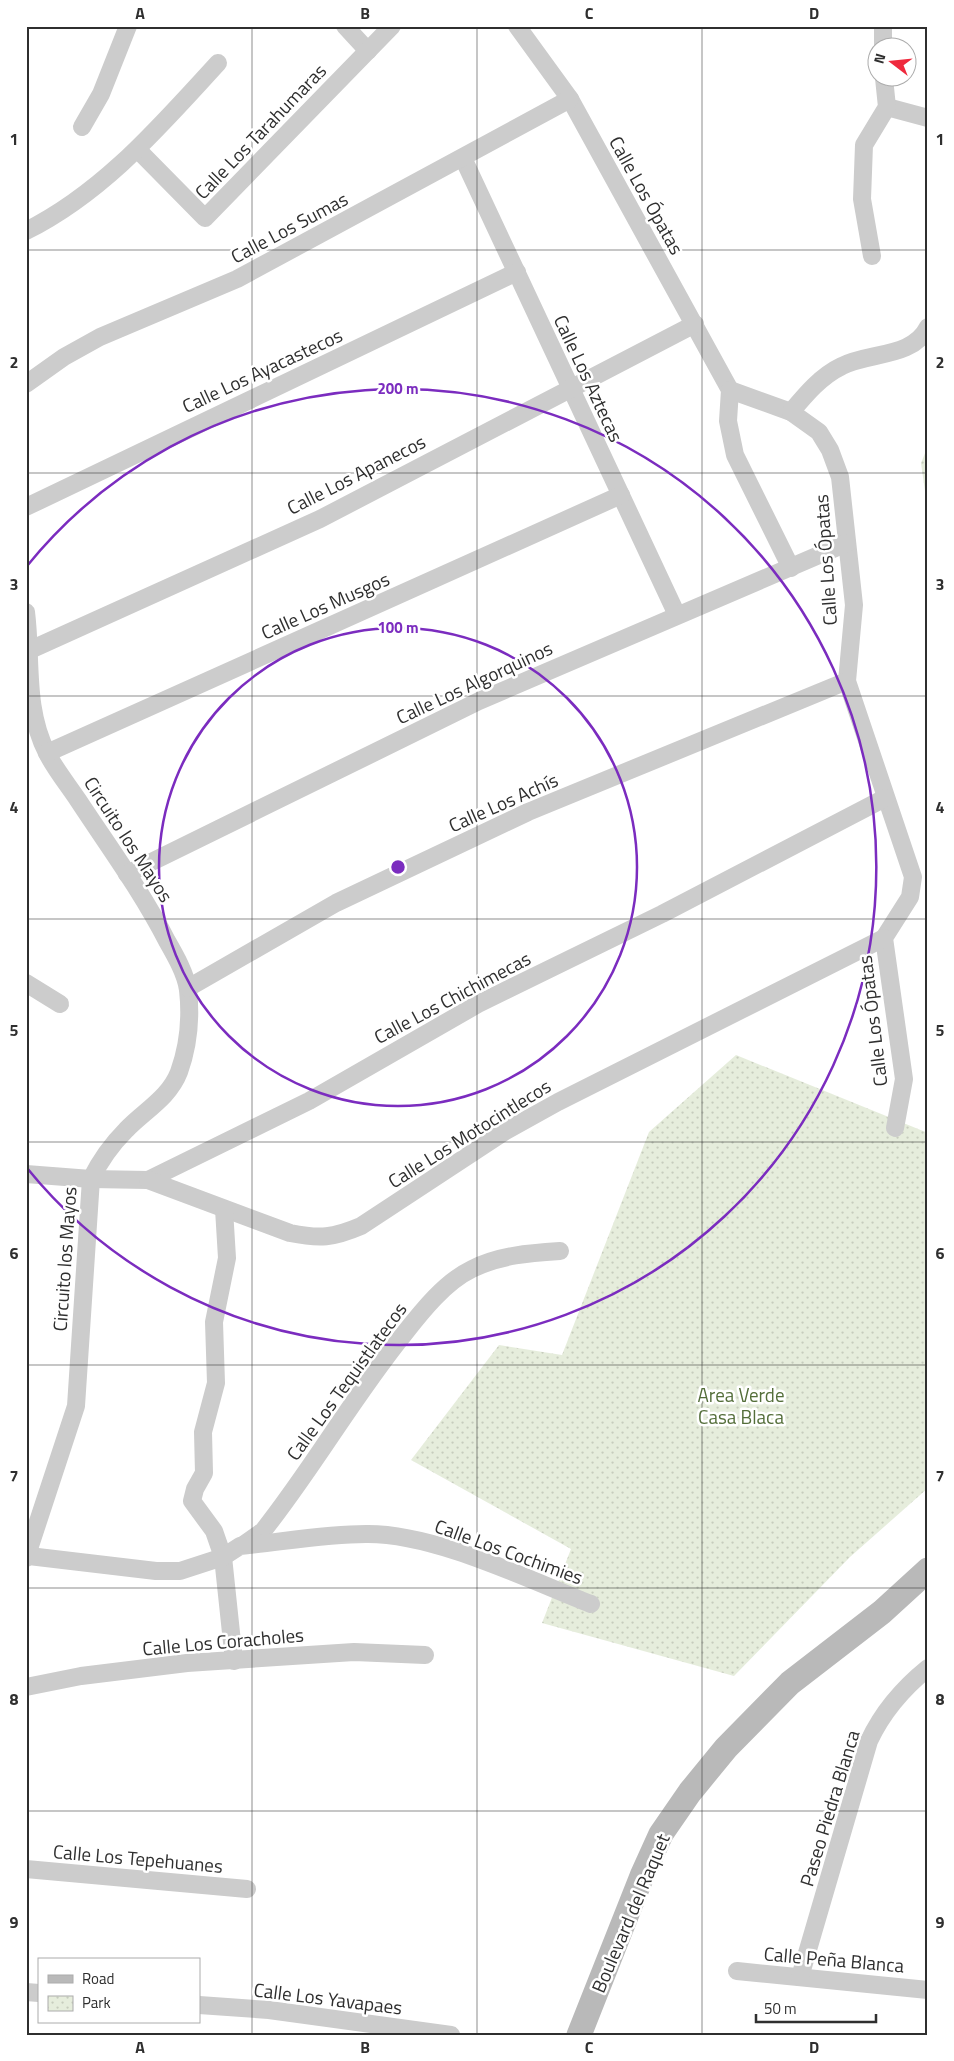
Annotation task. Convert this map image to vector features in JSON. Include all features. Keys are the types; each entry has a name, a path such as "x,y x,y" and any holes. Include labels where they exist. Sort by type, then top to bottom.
{"street":[{"path":"82,127 101,94 128,26"},
{"path":"345,26 368,51"},
{"name":"Calle Los Tarahumaras","path":"138,150 205,218 392,26"},
{"name":"Calle Los Ópatas","path":"517,26 570,99 730,390 728,421 735,455 791,568"},
{"path":"26,231 69,207 138,150 218,63"},
{"path":"872,256 862,199 864,145 888,107 885,88"},
{"name":"Calle Los Sumas","path":"26,384 64,357 94,340 237,279 570,99"},
{"path":"888,107 928,118"},
{"name":"Calle Los Aztecas","path":"463,158 677,615"},
{"name":"Calle Los Ayacastecos","path":"26,507 517,272"},
{"name":"Calle Los Apanecos","path":"30,650 320,519 570,387 695,324"},
{"path":"791,412 822,378 841,366 860,358 911,345 928,327"},
{"name":"Calle Los Ópatas","path":"730,390 791,412 819,432 830,450 840,477 854,605 847,681 913,877 910,897 884,938 904,1078 895,1128"},
{"name":"Calle Los Musgos","path":"47,753 621,495"},
{"name":"Calle Los Algorquinos","path":"127,874 479,701 847,543"},
{"name":"Circuito los Mayos","path":"26,612 30,650 29,683 35,722 47,753 158,924 188,988 186,1049 178,1074 171,1088 125,1131 108,1150 91,1179 76,1406 27,1557"},
{"name":"Calle Los Achís","path":"188,988 336,903 528,812 847,681"},
{"name":"Calle Los Chichimecas","path":"26,1174 91,1179 148,1180 309,1101 478,1004 662,914 885,798"},
{"name":"Calle Los Motocintlecos","path":"148,1180 290,1233 314,1238 338,1236 361,1226 504,1132 558,1102 884,938"},
{"path":"26,983 60,1004"},
{"path":"224,1209 226,1258 214,1322 216,1383 204,1432 204,1472 195,1489 192,1501 214,1530 222,1558 234,1660"},
{"name":"Calle Los Tequistlatecos","path":"240,1546 263,1531 383,1360 420,1314 453,1281 471,1269 488,1262 521,1254 560,1251"},
{"name":"Calle Los Cochimies","path":"27,1557 156,1571 180,1571 222,1558 240,1546 367,1534 412,1540 450,1549 591,1604"},
{"name":"Boulevard del Raquet","path":"580,2035 642,1876 661,1834 690,1792 726,1748 790,1683 882,1612 928,1570"},
{"name":"Calle Los Coracholes","path":"26,1687 81,1676 187,1663 354,1652 425,1655"},
{"name":"Paseo Piedra Blanca","path":"800,1977 870,1741 879,1720 891,1703 928,1668"},
{"name":"Calle Los Tepehuanes","path":"26,1869 247,1889"},
{"name":"Calle Peña Blanca","path":"737,1971 928,1990"},
{"name":"Calle Los Yavapaes","path":"200,2005 269,2010 451,2035"}],"green space":[{"path":"928,446 928,512 921,463"},
{"name":"Area Verde Casa Blaca","path":"736,1055 928,1133 928,1488 850,1557 734,1676 542,1623 571,1549 411,1460 499,1345 562,1355 649,1132"}]}
